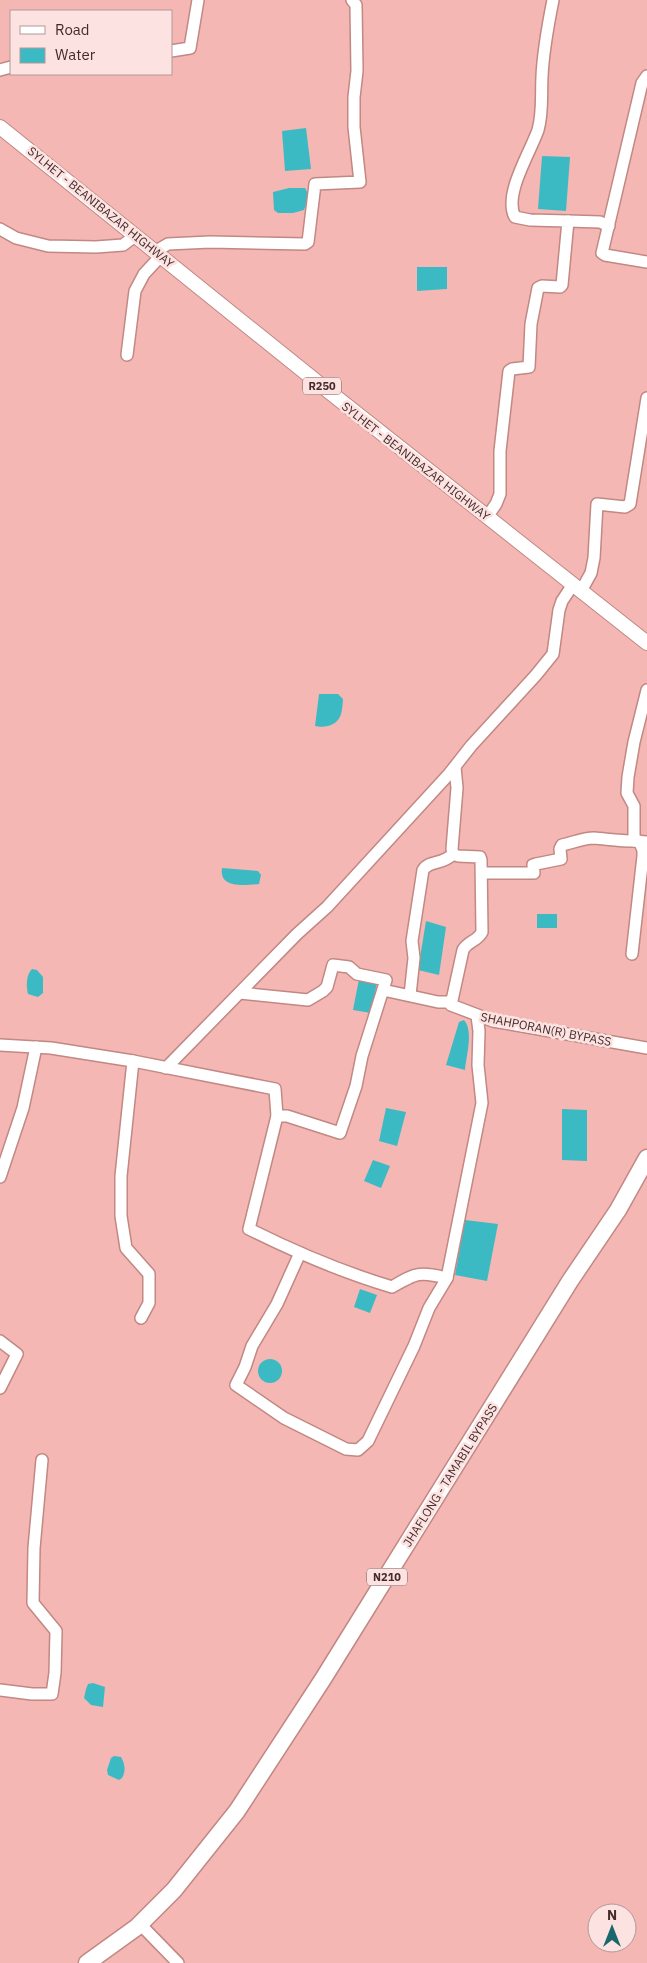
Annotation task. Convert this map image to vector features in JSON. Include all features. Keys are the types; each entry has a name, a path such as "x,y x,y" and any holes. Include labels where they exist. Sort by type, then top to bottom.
{"highway":[{"name":"JHAFLONG - TAMABIL BYPASS","path":"87,1963 140,1924 174,1890 237,1811 323,1679 570,1281 618,1210 647,1158"}],"main road":[{"name":"SYLHET - BEANIBAZAR HIGHWAY","path":"0,127 156,256 575,590 647,643"},
{"name":"SYLHET - BEANIBAZAR HIGHWAY","path":"0,134 131,240 156,256 487,517 647,650"}],"street":[{"path":"172,51 190,48 198,0"},
{"path":"127,355 135,290 156,256 168,244 210,242 306,244 308,242 315,184 360,182 354,127 354,97 358,71 358,35 356,6 352,0"},
{"path":"553,0 544,47 542,112 537,131 512,195 511,210 515,217 530,220 600,222 609,226"},
{"path":"647,76 642,83 602,253 647,262"},
{"path":"487,517 500,494 500,451 509,371 529,367 531,324 538,288 542,286 560,287 562,285 568,221"},
{"path":"0,229 16,238 48,246 105,247 123,245 131,240"},
{"path":"166,1068 297,934 327,907 455,767 471,746 554,654 559,610 562,600 575,590 591,573 594,558 597,504 625,507 630,504 647,398"},
{"path":"632,954 643,850 634,806 627,793 634,742 647,690"},
{"path":"410,995 414,958 412,941 423,870 428,865 448,860 453,854 457,788 455,767"},
{"path":"482,873 534,873 533,865 561,859 560,848 562,846 583,840 593,838 616,841 640,841"},
{"path":"383,990 438,1002 451,1002 463,950 468,944 480,938 482,932 482,862 480,857 453,854"},
{"path":"240,993 308,1000 327,987 333,965 349,967 356,974 386,980 362,1056 356,1086 340,1133 287,1116 277,1116"},
{"name":"SHAHPORAN(R) BYPASS","path":"451,1002 457,1009 493,1021 647,1048"},
{"path":"300,1253 278,1304 252,1346 236,1385 284,1418 346,1448 358,1450 368,1441 414,1346 429,1308 447,1278 482,1102 478,1065 479,1031 477,1016"},
{"path":"0,1045 36,1047 133,1061 275,1089 277,1116 249,1229 300,1253 360,1277 392,1287 412,1275 425,1273 447,1278"},
{"path":"0,1177 23,1108 36,1047"},
{"path":"133,1061 121,1176 121,1216 126,1248 149,1274 149,1303 141,1318"},
{"path":"0,1341 17,1354 0,1388"},
{"path":"0,1690 32,1694 52,1694 55,1673 56,1631 33,1602 34,1548 42,1460"},
{"path":"140,1924 178,1963"}],"water":[{"path":"306,128 311,169 285,171 282,131"},
{"path":"542,156 570,157 566,211 538,209"},
{"path":"289,188 305,188 308,196 304,210 293,213 278,213 274,210 273,192"},
{"path":"417,267 447,267 447,289 417,291"},
{"path":"319,694 338,694 343,699 342,712 339,719 328,726 315,726"},
{"path":"222,868 258,871 261,875 259,884 240,885 228,883 222,875"},
{"path":"537,914 557,914 557,928 537,928"},
{"path":"426,921 446,927 439,975 418,970"},
{"path":"32,969 37,970 43,977 43,993 38,997 28,994 27,981"},
{"path":"359,979 377,983 371,1013 353,1010"},
{"path":"464,1020 469,1031 465,1070 446,1065 459,1022"},
{"path":"386,1108 406,1112 397,1146 379,1141"},
{"path":"562,1109 587,1110 587,1161 562,1160"},
{"path":"373,1160 390,1166 381,1188 364,1181"},
{"path":"465,1220 498,1224 487,1281 455,1275"},
{"path":"360,1289 377,1295 370,1313 354,1307"},
{"path":"270,1359 279,1362 282,1371 279,1380 270,1383 261,1380 258,1371 261,1362"},
{"path":"93,1683 105,1687 103,1707 91,1705 84,1698 88,1684"},
{"path":"114,1756 121,1757 124,1765 122,1778 119,1780 108,1775 107,1770 111,1758"}]}
